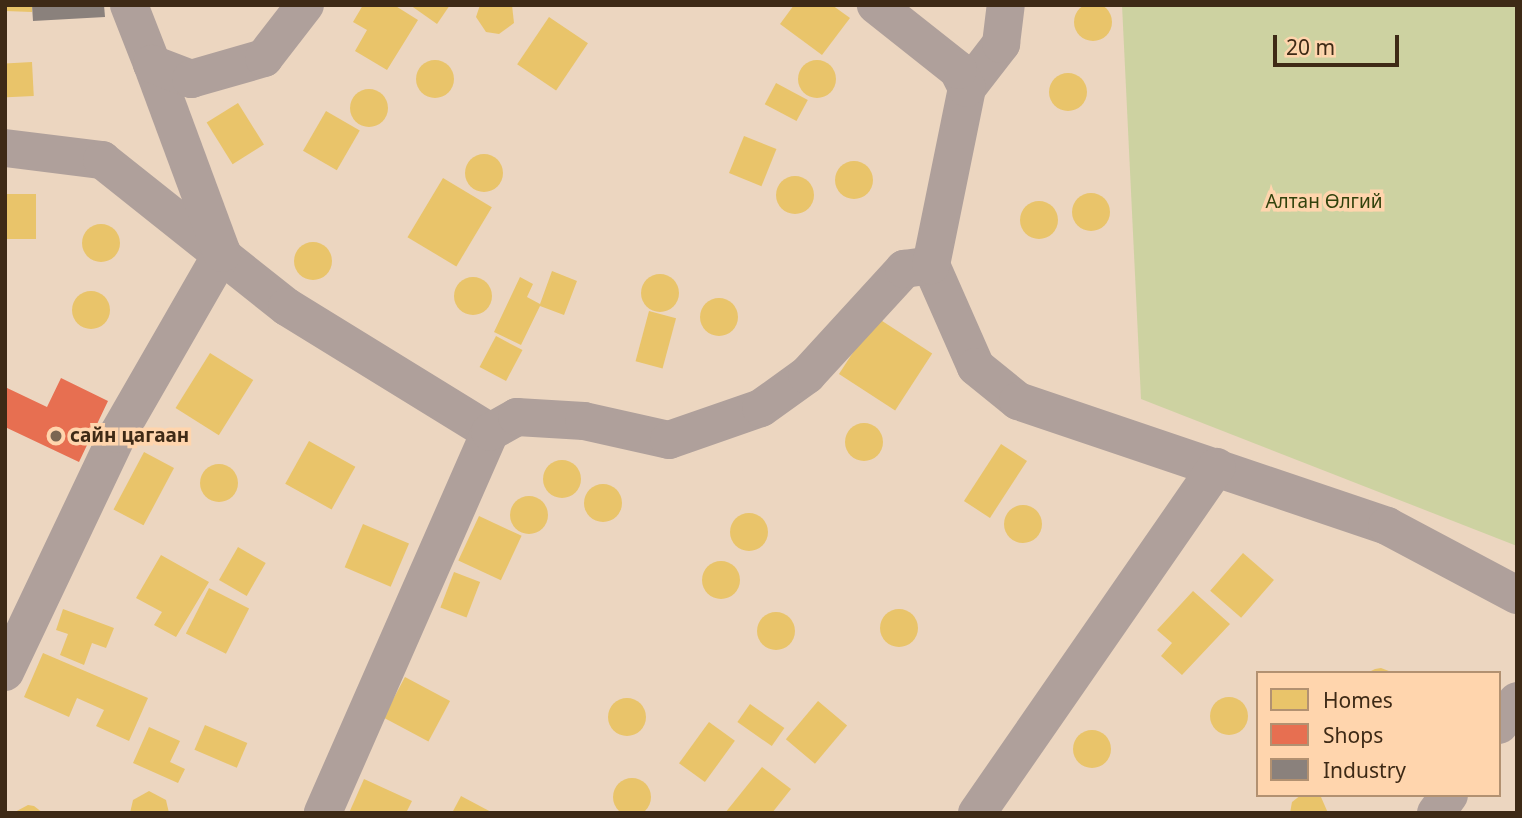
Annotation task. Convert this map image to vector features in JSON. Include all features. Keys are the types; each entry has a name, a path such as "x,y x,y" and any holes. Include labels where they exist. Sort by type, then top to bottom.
{"street":[{"path":"129,5 222,253"},
{"path":"152,64 191,79 264,58 304,5"},
{"path":"876,5 958,70 967,88"},
{"path":"1006,5 1000,44 967,88 931,265 976,367 1018,401 1387,526 1517,595"},
{"path":"5,148 102,160 287,307 490,432"},
{"path":"5,672 118,434 222,253"},
{"path":"323,813 490,432 517,417 584,421 669,440 761,408 807,375 904,269 931,265"},
{"path":"976,813 1217,467"},
{"path":"1501,722 1517,701"},
{"path":"1436,813 1448,797"}],"green space":[{"name":"Алтан Өлгий","path":"1122,5 1517,5 1517,546 1141,399"}],"building: Homes":[{"path":"1093,3 1106,9 1112,22 1106,35 1093,41 1080,35 1074,22 1080,9"},
{"path":"5,5 32,5 32,12 5,11"},
{"path":"363,5 394,5 418,20 387,70 355,51 367,30 353,22"},
{"path":"410,5 450,5 437,24"},
{"path":"480,5 512,5 514,23 499,34 486,32 476,17"},
{"path":"794,5 832,5 850,18 822,55 780,24"},
{"path":"549,17 588,43 556,91 517,64"},
{"path":"435,60 449,65 454,79 449,93 435,98 421,93 416,79 421,65"},
{"path":"817,60 831,65 836,79 831,93 817,98 803,93 798,79 803,65"},
{"path":"32,62 34,96 7,97 5,63"},
{"path":"1068,73 1082,78 1087,92 1082,106 1068,111 1054,106 1049,92 1054,78"},
{"path":"776,83 808,100 797,121 765,104"},
{"path":"369,89 383,94 388,108 383,122 369,127 355,122 350,108 355,94"},
{"path":"238,103 264,145 233,164 207,123"},
{"path":"326,111 360,130 337,170 303,151"},
{"path":"744,136 776,149 761,186 729,173"},
{"path":"484,154 497,160 503,173 497,186 484,192 471,186 465,173 471,160"},
{"path":"854,161 868,166 873,180 868,194 854,199 840,194 835,180 840,166"},
{"path":"795,176 809,181 814,195 809,209 795,214 781,209 776,195 781,181"},
{"path":"443,178 492,207 456,267 407,237"},
{"path":"1091,193 1105,198 1110,212 1105,226 1091,231 1077,226 1072,212 1077,198"},
{"path":"5,194 36,194 36,239 5,239"},
{"path":"1039,201 1053,206 1058,220 1053,234 1039,239 1025,234 1020,220 1025,206"},
{"path":"101,224 115,229 120,243 115,257 101,262 87,257 82,243 87,229"},
{"path":"313,242 327,247 332,261 327,275 313,280 299,275 294,261 299,247"},
{"path":"552,271 577,281 564,315 540,306 521,345 494,332 520,277 533,284 527,297 540,304"},
{"path":"660,274 674,279 679,293 674,307 660,312 646,307 641,293 646,279"},
{"path":"473,277 487,282 492,296 487,310 473,315 459,310 454,296 459,282"},
{"path":"91,291 105,296 110,310 105,324 91,329 77,324 72,310 77,296"},
{"path":"719,298 733,303 738,317 733,331 719,336 705,331 700,317 705,303"},
{"path":"649,311 676,318 663,368 636,361"},
{"path":"876,317 932,353 895,411 839,374"},
{"path":"496,336 522,350 506,381 480,367"},
{"path":"210,353 253,380 219,435 176,408"},
{"path":"864,423 878,428 883,442 878,456 864,461 850,456 845,442 850,428"},
{"path":"309,441 355,467 332,510 285,484"},
{"path":"1001,444 1027,461 990,518 964,501"},
{"path":"144,452 174,468 144,525 113,509"},
{"path":"562,460 576,465 581,479 576,493 562,498 548,493 543,479 548,465"},
{"path":"219,464 233,469 238,483 233,497 219,502 205,497 200,483 205,469"},
{"path":"603,484 617,489 622,503 617,517 603,522 589,517 584,503 589,489"},
{"path":"529,496 543,501 548,515 543,529 529,534 515,529 510,515 515,501"},
{"path":"1023,505 1037,510 1042,524 1037,538 1023,543 1009,538 1004,524 1009,510"},
{"path":"749,513 763,518 768,532 763,546 749,551 735,546 730,532 735,518"},
{"path":"479,516 522,536 501,580 458,560"},
{"path":"363,524 409,544 391,587 345,567"},
{"path":"238,547 266,563 247,596 219,580"},
{"path":"1243,553 1274,580 1241,618 1210,591"},
{"path":"161,555 209,582 176,637 154,625 162,612 136,598"},
{"path":"721,561 735,566 740,580 735,594 721,599 707,594 702,580 707,566"},
{"path":"454,572 480,582 467,618 440,607"},
{"path":"209,588 249,608 226,654 186,633"},
{"path":"1193,591 1230,624 1182,675 1161,656 1172,643 1157,630"},
{"path":"63,609 114,628 106,648 92,643 84,665 60,655 68,634 56,630"},
{"path":"899,609 913,614 918,628 913,642 899,647 885,642 880,628 885,614"},
{"path":"776,612 790,617 795,631 790,645 776,650 762,645 757,631 762,617"},
{"path":"43,653 148,698 129,741 96,726 104,710 77,698 69,717 24,697"},
{"path":"1381,668 1389,671 1371,671"},
{"path":"405,677 450,701 428,742 383,718"},
{"path":"1229,697 1243,702 1248,716 1243,730 1229,735 1215,730 1210,716 1215,702"},
{"path":"627,698 641,703 646,717 641,731 627,736 613,731 608,717 613,703"},
{"path":"818,701 847,725 815,764 786,739"},
{"path":"750,704 784,728 772,746 737,722"},
{"path":"709,722 735,741 705,782 679,763"},
{"path":"205,725 247,743 237,768 194,750"},
{"path":"149,727 180,741 170,762 185,769 178,783 133,763"},
{"path":"1092,730 1106,735 1111,749 1106,763 1092,768 1078,763 1073,749 1078,735"},
{"path":"762,767 791,789 772,813 725,813"},
{"path":"632,778 645,784 651,797 645,810 632,816 619,810 613,797 619,784"},
{"path":"364,779 412,801 406,813 349,813"},
{"path":"149,791 166,800 169,813 130,813 133,800"},
{"path":"461,796 493,813 452,813"},
{"path":"1298,797 1321,797 1328,813 1290,813 1292,802"},
{"path":"28,805 43,813 13,813"}],"building: Shops":[{"path":"61,378 108,401 79,462 5,427 5,387 47,407"}],"building: Industry":[{"path":"32,5 104,5 105,17 33,21"}],"place":[{"name":"сайн цагаан","path":"56,436"}]}
